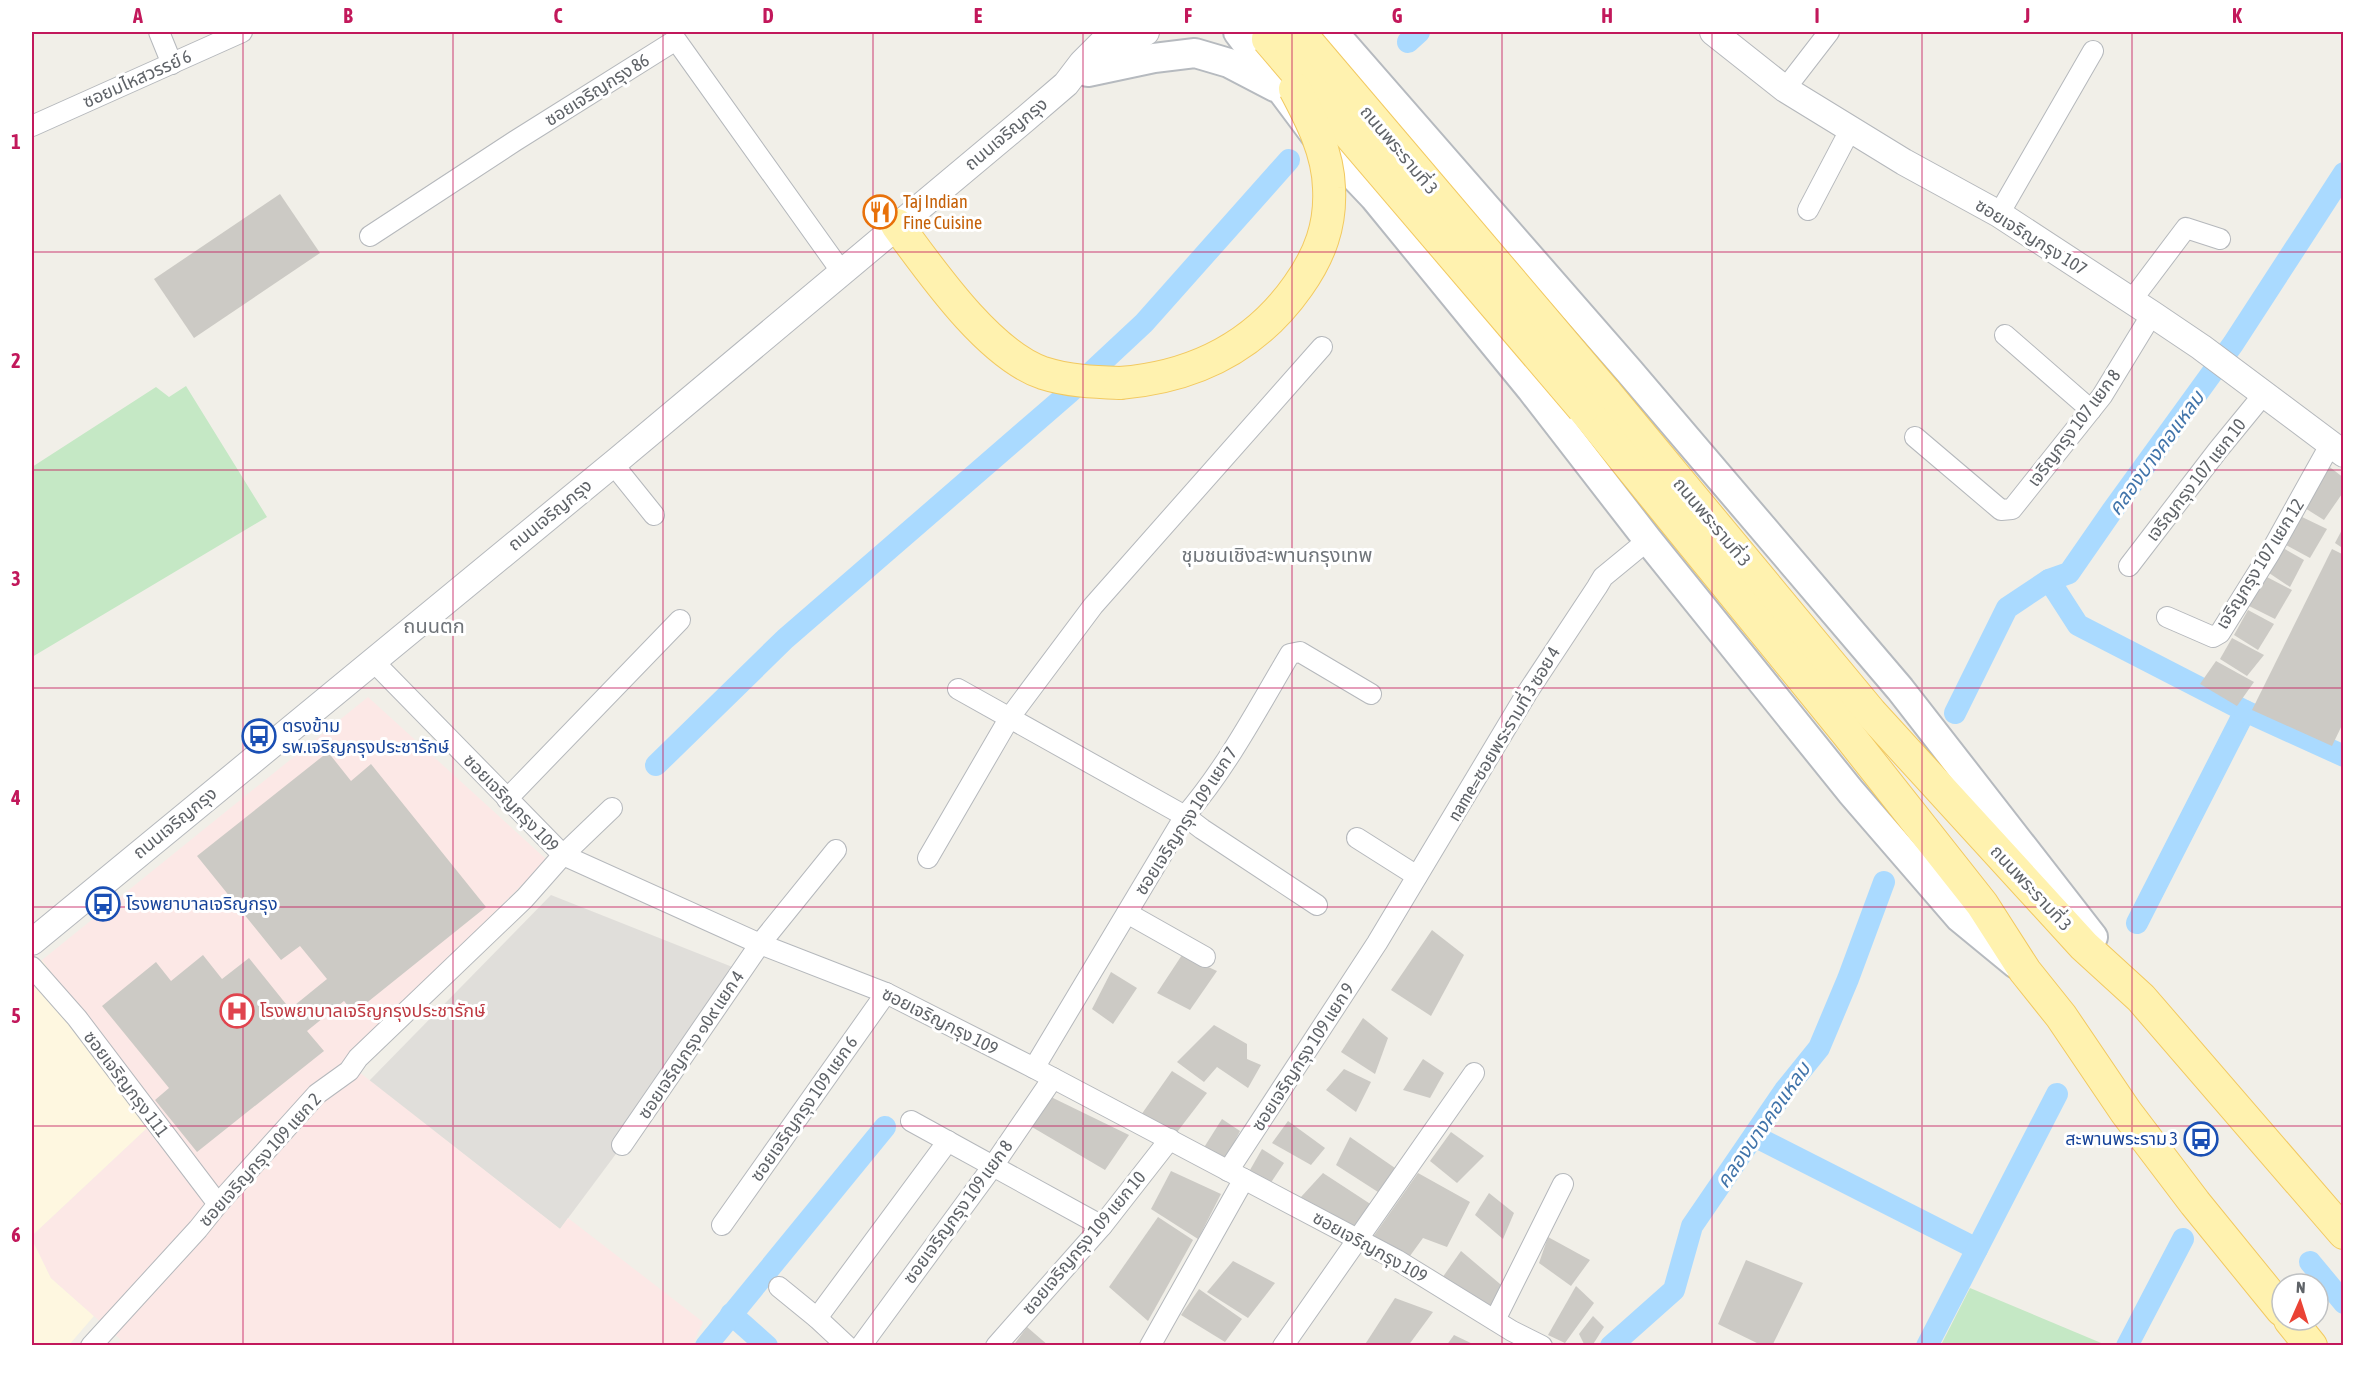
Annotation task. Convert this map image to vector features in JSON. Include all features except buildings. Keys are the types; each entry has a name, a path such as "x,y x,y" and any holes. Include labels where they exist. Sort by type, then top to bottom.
{"main road":[{"name":"ถนนพระรามที่ 3","path":"1299,32 1594,400 1847,733 1982,904 2025,971 2061,1016 2126,1112 2195,1203 2270,1295"},
{"name":"ถนนพระรามที่ 3","path":"1333,32 1629,370 1900,689 2141,998 2343,1233"},
{"path":"1359,32 1369,75"},
{"path":"897,225 928,266 987,334 1010,355 1041,372 1065,379 1120,383 1145,381 1194,368 1237,346 1278,312 1311,269 1322,247 1328,223 1329,185 1326,162 1311,122 1256,34"},
{"name":"ถนนพระรามที่ 3","path":"1256,34 1594,400 1871,713 2084,946 2141,998"},
{"name":"ถนนพระรามที่ 3","path":"1256,34 1282,91 1315,135 1374,197 1531,389 1812,746 1960,918 2025,971"},
{"path":"1077,78 1154,58 1195,53 1229,63 1282,91"},
{"path":"1374,197 1367,180 1365,159 1375,142 1395,134 1406,135 1416,139 1440,156"},
{"path":"2300,1332 2311,1346"}],"street":[{"path":"159,32 172,64"},
{"name":"ซอยมไหสวรรย์ 6","path":"32,126 242,32"},
{"name":"ถนนเจริญกรุง","path":"1077,78 1082,63 1113,32"},
{"name":"ถนนเจริญกรุง","path":"32,942 613,464 897,225 1077,78 1146,32"},
{"path":"1785,89 1829,32"},
{"name":"ซอยเจริญกรุง 107","path":"1722,34 1785,89 1850,130 1999,214 2211,355 2337,450"},
{"name":"ซอยเจริญกรุง 86","path":"370,236 676,40 841,271"},
{"path":"1999,214 2093,51"},
{"path":"1808,210 1850,130"},
{"name":"เจริญกรุง 107 แยก 8","path":"1915,437 2001,510 2012,509 2102,396 2142,308 2187,228 2220,239"},
{"path":"2005,335 2091,410"},
{"path":"928,858 1010,717 1093,606 1322,347"},
{"name":"เจริญกรุง 107 แยก 10","path":"2129,566 2263,395"},
{"name":"เจริญกรุง 107 แยก 12","path":"2167,617 2205,636 2213,637 2220,633 2337,450"},
{"path":"613,464 654,515"},
{"name":"name=ซอยพระรามที่ 3 ซอย 4","path":"1377,944 1527,693 1603,577 1648,540"},
{"path":"507,799 680,620"},
{"name":"ซอยเจริญกรุง 109 แยก 7","path":"1034,1068 1185,816 1203,795 1232,751 1290,654 1300,652 1371,694"},
{"name":"ซอยเจริญกรุง 109","path":"373,661 563,855 760,944 886,993 1170,1139 1397,1260 1495,1320 1507,1338 1542,1346"},
{"path":"958,689 1185,816 1202,830 1317,905"},
{"name":"ซอยเจริญกรุง 109 แยก 2","path":"92,1346 317,1094 348,1071 358,1058 525,898 563,855 612,808"},
{"path":"1357,838 1418,876"},
{"name":"ซอยเจริญกรุง ๑0๙ แยก 4","path":"622,1145 760,944 836,850"},
{"path":"1127,913 1205,957"},
{"name":"ซอยเจริญกรุง 109 แยก 9","path":"1150,1346 1236,1175 1377,944"},
{"name":"ซอยเจริญกรุง 111","path":"32,967 77,1018 218,1204"},
{"name":"ซอยเจริญกรุง 109 แยก 6","path":"722,1226 886,993"},
{"path":"1283,1346 1474,1073"},
{"name":"ซอยเจริญกรุง 109 แยก 8","path":"861,1346 993,1166 1053,1078"},
{"path":"911,1121 1102,1226"},
{"name":"ซอยเจริญกรุง 109 แยก 10","path":"996,1346 1102,1226 1170,1139"},
{"path":"818,1318 948,1141"},
{"path":"1495,1320 1563,1184"},
{"path":"779,1287 818,1318 847,1346"}],"shaded area":[{"name":"โรงพยาบาลเจริญกรุงประชารักษ์","path":"368,697 547,860 345,1061 560,1229 568,1218 703,1322 692,1346 116,1345 121,1340 51,1278 32,1236 159,1117 42,960"},
{"path":"551,895 750,974 560,1229 369,1081"},
{"path":"42,960 159,1117 32,1236 32,969"},
{"path":"32,1239 51,1278 94,1316 69,1345 32,1345"}],"green space":[{"path":"186,386 267,517 32,657 32,467 156,387 169,397"},
{"path":"1970,1288 2106,1345 1941,1345"}],"waterway":[{"path":"1408,42 1419,32"},
{"path":"656,765 785,639 1069,393 1144,323 1289,160"},
{"name":"คลองบางคอแหลม","path":"1955,713 2007,608 2049,580 2069,573 2233,344 2344,173"},
{"path":"2049,580 2078,625 2245,711 2137,923"},
{"path":"2245,711 2344,756"},
{"name":"คลองบางคอแหลม","path":"1611,1346 1674,1290 1692,1226 1785,1090 1819,1048 1848,979 1884,882"},
{"path":"1927,1346 2057,1094"},
{"path":"706,1346 885,1127"},
{"path":"1754,1136 1977,1249"},
{"path":"2127,1346 2183,1239"},
{"path":"2310,1262 2344,1303"},
{"path":"731,1314 767,1346"}],"place":[{"name":"Taj Indian Fine Cuisine","path":"880,212"},
{"name":"ตรงข้าม รพ.เจริญกรุงประชารักษ์","path":"259,736"},
{"name":"โรงพยาบาลเจริญกรุง","path":"103,904"},
{"name":"โรงพยาบาลเจริญกรุงประชารักษ์","path":"237,1011"},
{"name":"สะพานพระราม 3","path":"2201,1139"}],"district":[{"name":"ชุมชนเชิงสะพานกรุงเทพ","path":"1277,555"},
{"name":"ถนนตก","path":"434,626"}]}
